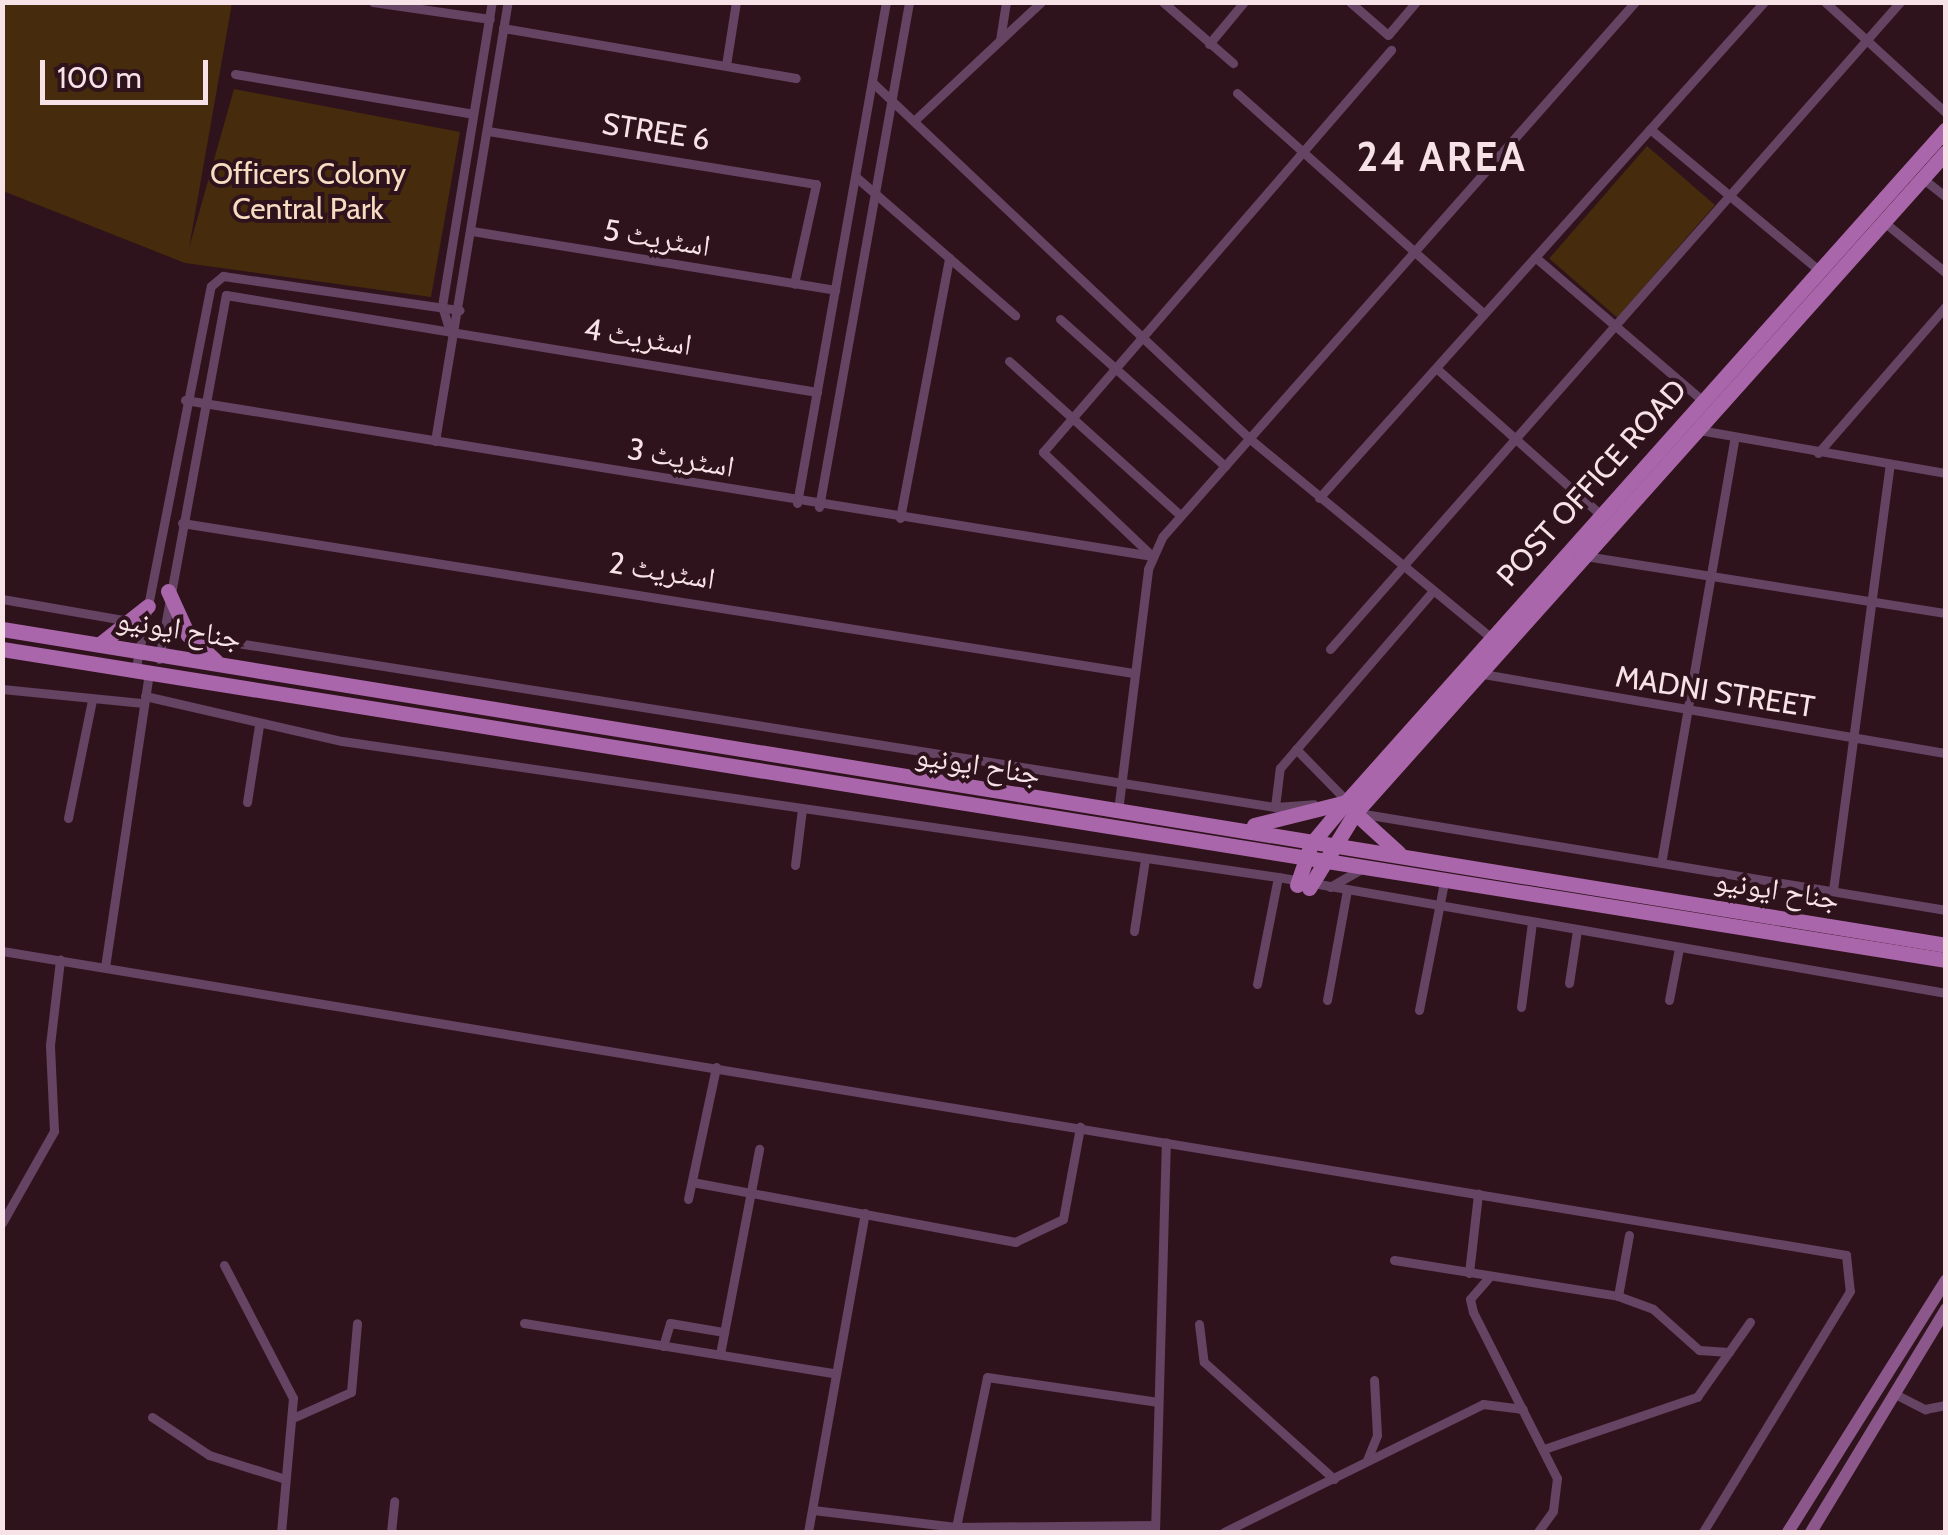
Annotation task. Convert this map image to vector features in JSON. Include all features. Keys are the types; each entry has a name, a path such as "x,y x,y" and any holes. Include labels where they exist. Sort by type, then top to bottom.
{"main road":[{"name":"POST OFFICE ROAD","path":"1473,670 1490,638 1690,425 1946,130"},
{"name":"POST OFFICE ROAD","path":"1303,887 1311,844 1351,807 1473,670 1584,556 1690,425 1702,400 1830,268 1884,222 1946,152"},
{"path":"168,591 188,635 217,662"},
{"path":"100,644 133,622 148,606"},
{"name":"جناح ایونیو","path":"2,629 139,648 1118,815 1225,826 1329,847 1946,945"},
{"name":"جناح ایونیو","path":"2,649 1309,864 1946,960"},
{"name":"POST OFFICE ROAD","path":"1309,864 1329,847 1351,807"},
{"path":"1225,826 1284,824 1351,807 1402,856"},
{"path":"1788,1532 1946,1280"},
{"path":"1811,1532 1946,1308"}],"street":[{"path":"373,2 490,19"},
{"path":"450,332 442,306 492,2"},
{"path":"435,441 450,332 460,310 508,2"},
{"path":"726,65 736,2"},
{"path":"797,503 886,2"},
{"path":"819,506 909,2"},
{"path":"1000,40 1006,2"},
{"path":"916,119 1041,2"},
{"path":"1163,2 1233,64"},
{"path":"1182,18 1184,2"},
{"path":"1209,44 1244,2"},
{"path":"1350,2 1388,35 1416,2"},
{"path":"1118,815 1133,673 1152,556 1180,514 1250,440 1635,2"},
{"path":"1319,498 1764,2"},
{"path":"1825,2 1946,112"},
{"path":"1330,649 1731,200 1900,2"},
{"path":"504,28 796,78"},
{"path":"1152,556 1042,452 1391,50"},
{"path":"236,74 473,114"},
{"path":"872,82 916,119 1250,440 1490,638"},
{"path":"1238,94 1412,255 1484,314"},
{"path":"1650,129 1731,200 1830,268"},
{"name":"STREE 6","path":"488,131 816,184 794,284"},
{"path":"856,177 1016,315"},
{"path":"1922,178 1946,196"},
{"path":"1884,222 1946,273"},
{"name":"اسٹریٹ 5","path":"472,231 835,290"},
{"path":"1535,257 1702,400"},
{"path":"900,518 949,258"},
{"path":"105,968 147,674 139,648 202,301 223,276 460,310"},
{"name":"اسٹریٹ 4","path":"147,674 160,653 218,306 239,291 450,332 817,392"},
{"path":"1818,454 1946,306"},
{"path":"1060,319 1225,466"},
{"path":"1009,361 1075,416 1180,514"},
{"path":"1436,368 1602,515"},
{"name":"اسٹریٹ 3","path":"185,400 797,503 1152,556"},
{"path":"1690,425 1734,440 1946,473"},
{"path":"1662,858 1691,713 1734,440"},
{"path":"1833,890 1890,464"},
{"name":"اسٹریٹ 2","path":"182,523 1133,673"},
{"path":"1584,556 1946,613"},
{"path":"1275,807 1280,768 1433,591"},
{"path":"2,600 133,622"},
{"path":"188,635 1275,807 1351,807 1946,910"},
{"name":"MADNI STREET","path":"1473,670 1691,713 1946,753"},
{"path":"2,689 92,700 144,699 259,725 1278,877 1303,887 1347,890 1946,993"},
{"path":"68,818 92,700"},
{"path":"247,802 259,725"},
{"path":"1296,749 1351,807"},
{"path":"795,865 802,809"},
{"path":"1258,876 1261,854"},
{"path":"1134,931 1145,860"},
{"path":"1327,888 1360,870"},
{"path":"1257,984 1278,877"},
{"path":"1419,1010 1444,882"},
{"path":"1328,1000 1347,890"},
{"path":"1521,1007 1532,922"},
{"path":"1570,983 1577,930"},
{"path":"1669,1000 1679,948"},
{"path":"2,951 1846,1255 1850,1292 1703,1532"},
{"path":"2,1223 54,1131 50,1045 60,960"},
{"path":"688,1199 716,1067"},
{"path":"692,1182 1015,1242 1063,1218 1080,1127"},
{"path":"812,1510 927,1529 1155,1529 1166,1142"},
{"path":"720,1354 759,1149"},
{"path":"1469,1273 1478,1194"},
{"path":"808,1532 865,1213"},
{"path":"1618,1296 1628,1235"},
{"path":"1394,1260 1618,1296 1653,1309 1699,1350 1730,1352"},
{"path":"224,1265 295,1416 284,1480 281,1532"},
{"path":"1490,1276 1470,1299 1473,1312 1544,1449 1557,1494 1538,1532"},
{"path":"1544,1449 1697,1396 1750,1322"},
{"path":"295,1416 352,1392 357,1323"},
{"path":"524,1323 834,1372"},
{"path":"663,1346 670,1324 724,1332"},
{"path":"1199,1324 1204,1362 1334,1479"},
{"path":"956,1527 987,1376 1158,1402"},
{"path":"1365,1464 1376,1434 1374,1380"},
{"path":"1895,1394 1926,1410 1946,1405"},
{"path":"1228,1531 1483,1404 1523,1409"},
{"path":"152,1418 208,1455 284,1480"},
{"path":"391,1532 394,1502"}],"green space":[{"name":"Officers Colony Central Park","path":"2,3 232,3 189,248 234,89 460,132 431,297 185,263 3,191"},
{"path":"1647,146 1715,205 1617,317 1549,258"}],"district":[{"name":"24 AREA","path":"1442,157"}]}
